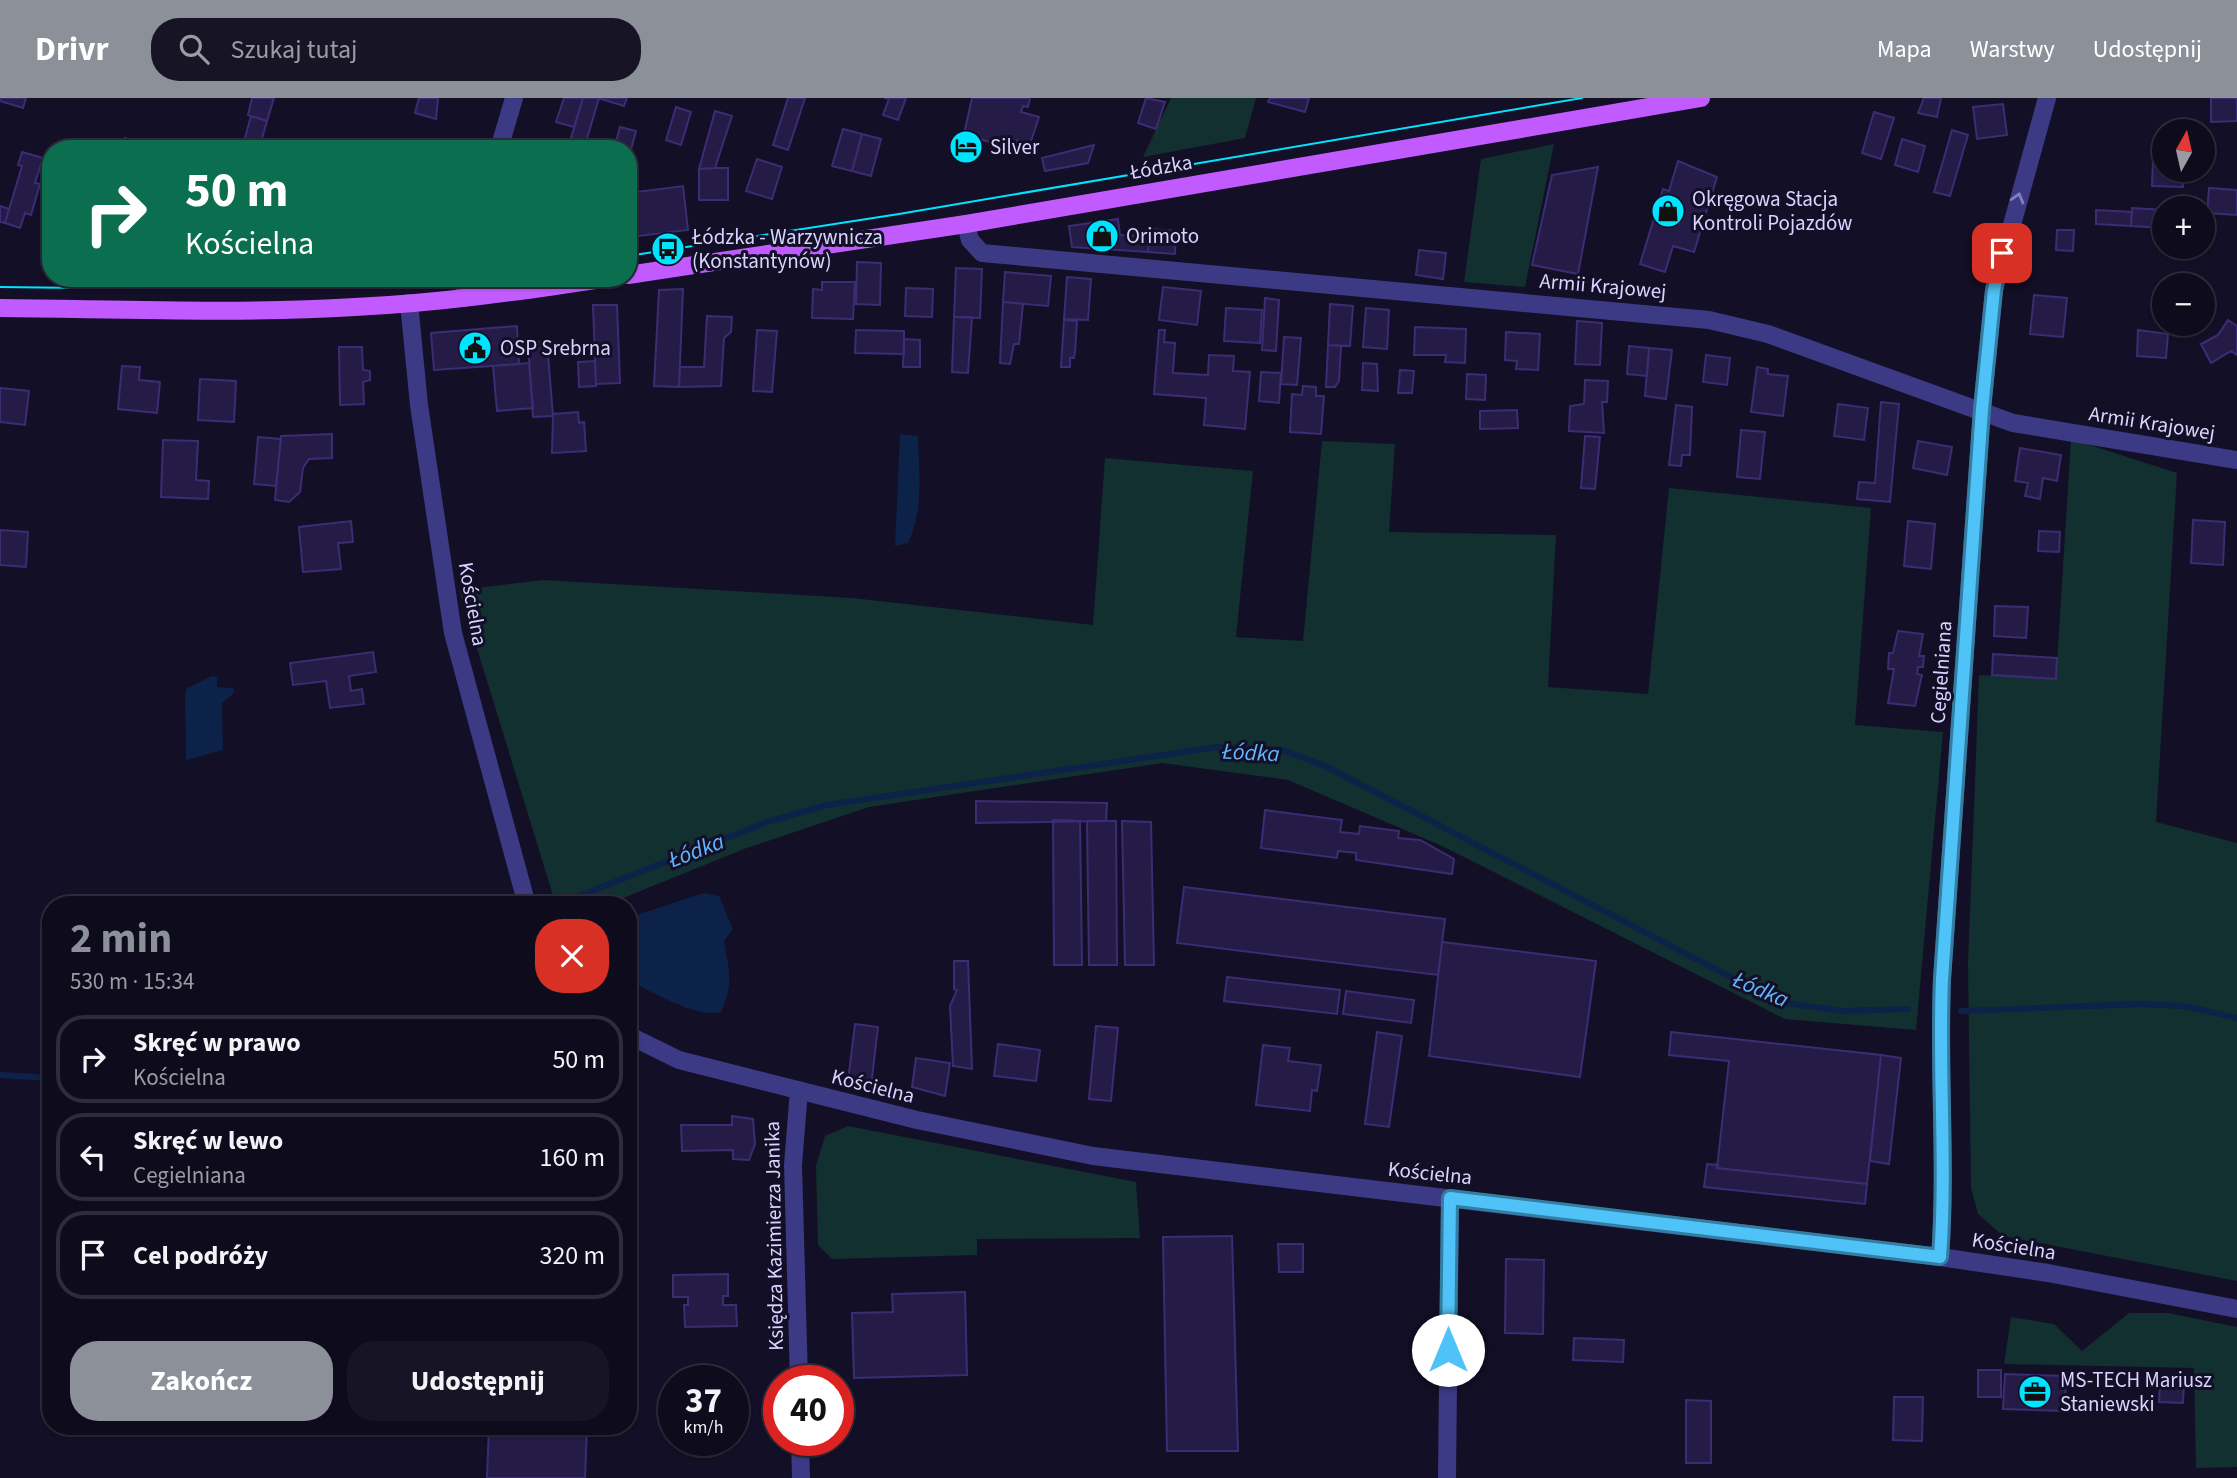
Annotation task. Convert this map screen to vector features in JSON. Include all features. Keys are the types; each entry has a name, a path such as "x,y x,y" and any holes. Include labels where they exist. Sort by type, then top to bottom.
{"main road":[{"name":"Łódzka","path":"637,274 966,223 1701,98"},
{"path":"0,308 244,310 408,303 544,287"}],"street":[{"path":"502,140 514,98"},
{"name":"Cegielniana","path":"1940,1257 1942,1223 1939,1050 1942,979 1982,409 1998,273 2047,98"},
{"name":"Armii Krajowej","path":"966,223 974,248 982,253 1709,320 1768,334 1982,409 2013,423 2237,460"},
{"path":"464,287 465,298"},
{"name":"Kościelna","path":"408,303 419,405 453,633 525,896"},
{"name":"Kościelna","path":"637,1039 679,1060 917,1120 1093,1156 1940,1257 2048,1273 2237,1309"},
{"name":"Księdza Kazimierza Janika","path":"799,1090 793,1137 799,1365"},
{"path":"1447,1478 1450,1198"},
{"path":"800,1456 801,1478"}],"green space":[{"path":"1171,98 1256,98 1245,138 1143,157"},
{"path":"1554,144 1525,287 1464,282 1481,159"},
{"path":"2071,439 2177,473 2156,822 2237,843 2237,1281 2003,1236 1978,1214 1971,1188 1968,965 1979,675 2056,679"},
{"path":"1322,441 1395,444 1389,532 1556,535 1548,687 1648,694 1669,488 1871,508 1855,725 1943,732 1916,1030 1785,1019 1442,846 1288,780 1162,763 869,807 744,849 628,896 553,896 459,590 543,580 852,598 1093,625 1105,458 1253,471 1236,637 1303,641"},
{"path":"848,1126 1136,1182 1140,1238 977,1239 977,1255 832,1259 818,1245 816,1166 825,1136"},
{"path":"2129,1313 2168,1313 2237,1327 2237,1467 2196,1468 2194,1368 2004,1364 2011,1317 2054,1324 2082,1351"}],"water":[{"path":"900,434 918,436 919,491 916,517 908,543 895,546"},
{"path":"212,676 217,677 217,687 233,688 234,693 222,703 223,750 186,760 185,694 187,688"},
{"path":"703,893 719,896 733,929 724,941 729,977 728,993 721,1012 700,1012 674,1003 637,984 637,915"}],"building":[{"path":"0,98 26,98 23,108 0,101"},
{"path":"252,98 274,98 267,121 248,115"},
{"path":"419,98 438,98 436,119 415,113"},
{"path":"564,98 583,98 574,127 556,122"},
{"path":"583,98 599,98 587,140 571,138"},
{"path":"598,98 627,98 624,106"},
{"path":"788,98 805,98 788,150 773,145"},
{"path":"884,98 906,98 898,120 883,115 889,99"},
{"path":"972,98 1030,98 1028,107 1023,106 1021,112 1039,117 1030,144 1017,140 1015,150 964,134"},
{"path":"1146,98 1165,102 1156,129 1138,123"},
{"path":"1270,98 1309,98 1305,112 1268,102"},
{"path":"1924,98 1941,98 1937,117 1918,113"},
{"path":"2211,98 2237,98 2237,121 2216,122 2216,119 2211,119"},
{"path":"2003,104 2007,135 1977,139 1973,107"},
{"path":"676,107 691,112 681,145 666,140"},
{"path":"715,111 732,116 715,168 699,169"},
{"path":"1874,112 1894,118 1881,159 1862,153"},
{"path":"251,116 267,121 262,140 244,140"},
{"path":"620,127 636,131 634,140 616,140"},
{"path":"843,129 862,134 852,171 832,166"},
{"path":"1952,130 1968,135 1950,196 1934,192"},
{"path":"862,134 881,139 871,176 852,171"},
{"path":"1902,139 1925,146 1918,172 1895,165"},
{"path":"1094,145 1088,163 1045,171 1042,158"},
{"path":"22,152 42,158 35,183 40,184 31,215 25,213 20,228 5,223 22,166 18,165"},
{"path":"757,159 782,167 772,199 746,191"},
{"path":"1678,161 1717,177 1694,252 1673,246 1665,272 1640,264 1663,189 1669,191"},
{"path":"1598,167 1578,274 1532,265 1552,175"},
{"path":"728,168 728,200 699,200 699,169"},
{"path":"2152,182 2183,182 2183,187 2152,186"},
{"path":"683,186 688,230 637,236 637,192"},
{"path":"2209,188 2237,190 2237,215 2215,214 2215,196 2208,196"},
{"path":"0,206 9,209 5,223 0,222"},
{"path":"2132,208 2152,209 2152,227 2131,226"},
{"path":"2096,210 2132,212 2131,226 2096,224"},
{"name":"Orimoto","path":"1118,219 1120,235 1149,237 1148,252 1072,247 1069,226"},
{"path":"1150,229 1176,231 1175,254 1148,252"},
{"path":"2057,230 2074,230 2073,251 2056,250"},
{"path":"1419,250 1446,253 1443,279 1416,275"},
{"path":"857,262 881,263 880,305 856,304"},
{"path":"956,268 982,269 980,318 954,317"},
{"path":"1005,272 1051,276 1048,306 1003,302"},
{"path":"1067,277 1091,279 1088,320 1064,319"},
{"path":"822,282 855,282 853,319 812,318 813,289 822,290"},
{"path":"1163,287 1201,291 1197,325 1159,320"},
{"path":"906,288 933,289 932,317 905,316"},
{"path":"683,289 679,387 654,386 659,290"},
{"path":"2034,295 2067,298 2063,337 2030,334"},
{"path":"1265,298 1279,300 1276,351 1262,350"},
{"path":"1003,302 1023,304 1019,344 1014,344 1010,364 1000,363"},
{"path":"1330,304 1353,306 1350,346 1328,345"},
{"path":"593,305 617,305 620,383 596,384"},
{"path":"1226,308 1262,310 1260,343 1224,341"},
{"path":"1366,308 1389,310 1387,349 1363,347"},
{"path":"707,316 732,317 731,332 724,338 721,386 679,387 680,367 704,367"},
{"path":"954,317 972,317 968,373 952,372"},
{"path":"1064,320 1077,321 1075,352 1074,358 1070,358 1070,367 1061,367"},
{"path":"2228,320 2237,326 2237,355 2231,351 2211,363 2201,344 2218,335"},
{"path":"1577,321 1602,323 1600,365 1575,364"},
{"name":"OSP Srebrna","path":"517,326 519,364 434,370 431,333"},
{"path":"1415,327 1466,329 1465,363 1445,362 1446,355 1414,355"},
{"path":"757,330 777,331 772,392 753,391"},
{"path":"856,330 904,331 904,354 855,353"},
{"path":"1159,330 1165,330 1164,342 1175,343 1173,373 1208,375 1209,355 1234,356 1233,371 1250,372 1245,429 1204,425 1206,398 1154,394"},
{"path":"2138,330 2152,332 2152,336 2168,336 2166,358 2137,356"},
{"path":"1506,332 1540,334 1538,370 1516,369 1517,361 1505,360"},
{"path":"1284,337 1301,338 1297,385 1281,384"},
{"path":"904,339 920,340 920,367 903,367"},
{"path":"547,342 553,416 533,417 528,343"},
{"path":"1328,345 1341,346 1339,381 1335,387 1326,387"},
{"path":"1629,346 1649,348 1647,376 1627,374"},
{"path":"339,347 362,347 363,370 370,371 370,380 363,382 364,404 340,405"},
{"path":"1649,348 1672,350 1666,399 1645,396"},
{"path":"1706,355 1730,358 1727,385 1703,382"},
{"path":"595,361 596,386 579,387 578,362"},
{"path":"529,363 533,408 497,411 493,366"},
{"path":"1363,363 1377,364 1378,391 1362,390"},
{"path":"122,366 140,367 139,380 160,382 157,413 118,409"},
{"path":"1757,367 1768,369 1768,374 1788,376 1783,416 1751,412"},
{"path":"1400,370 1414,371 1412,393 1398,393"},
{"path":"1261,372 1281,373 1279,403 1259,401"},
{"path":"1467,374 1486,375 1485,400 1466,399"},
{"path":"200,379 236,381 234,422 198,420"},
{"path":"1585,380 1608,381 1607,402 1602,402 1604,433 1569,431 1570,406 1584,404"},
{"path":"1303,386 1316,387 1316,396 1324,396 1321,434 1290,432 1292,394 1302,395"},
{"path":"0,388 29,391 25,425 0,422"},
{"path":"1881,402 1899,404 1890,502 1857,499 1859,482 1875,483"},
{"path":"1838,404 1868,408 1864,440 1834,436"},
{"path":"1676,405 1692,407 1690,455 1682,455 1681,466 1669,465"},
{"path":"1517,410 1518,428 1480,429 1480,411"},
{"path":"578,412 579,423 584,422 586,451 552,453 553,414"},
{"path":"1741,430 1765,432 1760,479 1737,477"},
{"path":"332,434 332,458 309,459 303,468 300,492 289,502 275,500 281,436"},
{"path":"1585,436 1600,437 1595,489 1581,488"},
{"path":"258,437 281,439 276,486 254,484"},
{"path":"163,440 198,441 196,480 209,481 208,499 161,497"},
{"path":"1918,441 1952,447 1947,475 1913,468"},
{"path":"2020,448 2061,455 2057,481 2043,478 2040,499 2025,496 2028,483 2015,481"},
{"path":"2193,520 2225,522 2223,565 2191,563"},
{"path":"351,521 353,542 338,543 341,569 303,572 299,527"},
{"path":"1908,521 1935,524 1931,569 1904,566"},
{"path":"0,530 28,532 26,567 0,565"},
{"path":"2039,531 2060,532 2059,552 2038,551"},
{"path":"1995,606 2028,607 2026,638 1994,636"},
{"path":"1898,631 1923,634 1919,656 1924,656 1923,667 1918,667 1917,674 1922,675 1915,706 1888,703 1894,669 1888,669 1889,653 1893,653"},
{"path":"373,652 376,672 349,676 351,691 362,689 364,704 330,708 326,681 293,685 290,663"},
{"path":"1993,654 2057,658 2056,679 1992,675"},
{"path":"976,801 1107,803 1106,821 976,823"},
{"path":"1265,810 1342,820 1340,832 1359,834 1360,826 1399,831 1398,838 1420,840 1454,859 1452,874 1356,860 1356,853 1338,851 1337,858 1261,848"},
{"path":"1053,820 1080,821 1082,965 1054,965"},
{"path":"1087,821 1116,821 1117,965 1089,965"},
{"path":"1122,821 1151,822 1154,965 1125,965"},
{"path":"1184,887 1445,919 1438,975 1177,943"},
{"path":"1442,942 1596,961 1580,1077 1429,1056"},
{"path":"954,961 968,961 972,1069 953,1066 950,1006 957,990 954,989"},
{"path":"1227,977 1340,990 1337,1014 1224,1001"},
{"path":"1346,991 1414,1000 1411,1023 1343,1014"},
{"path":"855,1024 878,1027 871,1086 848,1081"},
{"path":"1096,1026 1118,1028 1111,1101 1089,1099"},
{"path":"1377,1032 1402,1036 1389,1127 1365,1124"},
{"path":"1671,1032 1881,1055 1867,1184 1717,1168 1729,1061 1669,1055"},
{"path":"998,1044 1040,1050 1036,1081 994,1076"},
{"path":"1263,1045 1290,1048 1288,1061 1321,1065 1317,1091 1312,1090 1310,1111 1256,1105"},
{"path":"1881,1055 1901,1058 1889,1164 1870,1161"},
{"path":"916,1058 950,1063 945,1096 912,1087"},
{"path":"732,1116 753,1119 755,1144 749,1160 733,1159 733,1150 682,1151 681,1125 732,1125"},
{"path":"1707,1164 1718,1165 1717,1168 1867,1184 1865,1204 1704,1187"},
{"path":"1232,1236 1238,1451 1167,1451 1163,1237"},
{"path":"1278,1244 1303,1244 1303,1272 1279,1272"},
{"path":"1506,1259 1544,1260 1543,1334 1505,1333"},
{"path":"728,1274 728,1296 723,1296 723,1305 736,1305 737,1326 685,1327 684,1305 688,1305 688,1297 673,1297 673,1275"},
{"path":"965,1292 967,1375 854,1378 852,1313 893,1312 892,1294"},
{"path":"1574,1338 1624,1340 1623,1362 1573,1360"},
{"path":"1978,1370 2001,1370 2001,1397 1978,1397"},
{"name":"MS-TECH Mariusz Staniewski","path":"2005,1374 2066,1376 2065,1411 2003,1409"},
{"path":"2160,1382 2184,1383 2183,1403 2159,1402"},
{"path":"1894,1397 1923,1397 1922,1441 1893,1440"},
{"path":"1686,1400 1711,1401 1711,1463 1686,1463"},
{"path":"489,1435 587,1435 585,1478 487,1478"}],"waterway":[{"name":"Łódka","path":"579,896 767,822 827,805 1217,747 1283,750 1327,767 1779,1002 1842,1011 1908,1009"},
{"name":"Łódka","path":"1961,1011 2140,1004 2184,1006 2237,1018"},
{"name":"Łódka","path":"0,1075 42,1077"}],"tram line":[{"path":"637,255 899,214 1582,98"},
{"path":"0,287 83,288"}],"place":[{"name":"Silver","path":"966,147"},
{"name":"Okręgowa Stacja Kontroli Pojazdów","path":"1668,211"},
{"name":"Orimoto","path":"1102,236"},
{"name":"Łódzka - Warzywnicza (Konstantynów)","path":"668,249"},
{"name":"OSP Srebrna","path":"475,348"},
{"name":"MS-TECH Mariusz Staniewski","path":"2035,1392"}],"route":[{"path":"1448,1350 1450,1198 1940,1257 1942,1223 1939,1050 1942,979 1982,409 1994,290 2002,253"}]}
